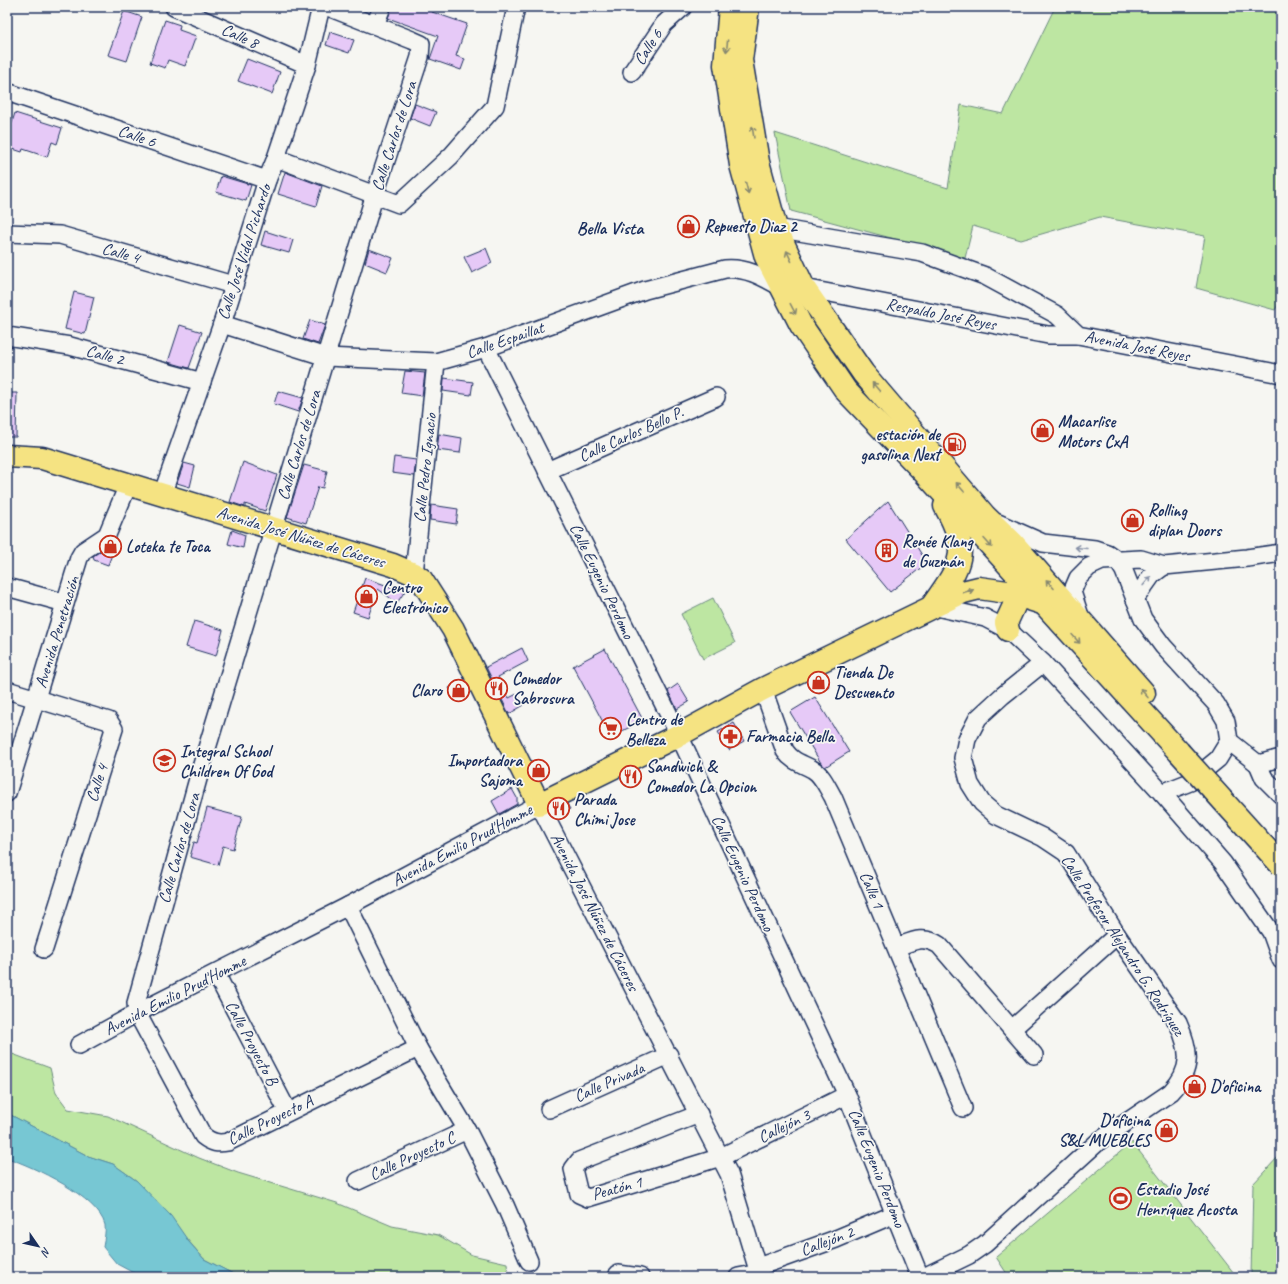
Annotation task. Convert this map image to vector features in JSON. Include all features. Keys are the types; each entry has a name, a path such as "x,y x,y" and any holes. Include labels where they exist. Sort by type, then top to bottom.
{"main road":[{"path":"730,7 725,65 741,165 766,257 805,331 846,392 922,470 1042,603 1281,846"},
{"path":"748,7 741,60 758,162 776,228 804,288 863,373 985,516 1013,543 1081,620 1183,748 1281,865"},
{"name":"Avenida José Núñez de Cáceres","path":"7,456 42,458 393,565 414,574 421,579 452,629 539,804"},
{"name":"Avenida Emilio Prud'Homme","path":"922,470 946,507 961,541 960,561 947,585 932,606"},
{"name":"Avenida Emilio Prud'Homme","path":"539,804 679,735 762,689 963,592 979,588 1019,595 1042,603"},
{"path":"1008,630 1006,623 1019,595"}],"street":[{"name":"Calle 8","path":"174,7 307,65"},
{"name":"Calle José Vidal Pichardo","path":"162,495 222,324 267,180 276,158 307,65 317,29 321,7"},
{"name":"Calle Carlos de Lora","path":"137,1013 136,999 186,820 374,196 420,56 421,44 328,7"},
{"path":"376,26 382,7"},
{"path":"276,158 374,196 399,204 451,156 495,106 516,7"},
{"name":"Calle 6","path":"632,72 664,24 683,7"},
{"name":"Calle 6","path":"7,92 267,180"},
{"name":"Avenida José Reyes","path":"776,228 922,253 985,276 1057,315 1078,335 1281,374"},
{"name":"Calle 4","path":"7,233 60,235 233,286"},
{"name":"Calle Espaillat","path":"222,324 326,357 436,362 486,348 645,290 726,269 737,268 752,272 781,286"},
{"name":"Respaldo José Reyes","path":"804,288 1048,335 1078,335"},
{"name":"Calle 2","path":"7,336 70,346 202,382"},
{"name":"Calle Eugenio Perdomo","path":"486,348 679,735 847,1096 920,1277"},
{"name":"Calle Pedro Ignacio","path":"414,574 436,362"},
{"name":"Calle Carlos Bello P.","path":"547,471 716,397"},
{"name":"Avenida Penetración","path":"7,792 37,699 79,558 84,551 107,535 128,485"},
{"path":"985,516 1015,532 1042,543 1064,547 1095,549 1107,553 1117,560 1124,571 1143,619 1163,646 1216,704 1226,721 1229,741 1218,759 1190,782 1162,792"},
{"path":"1081,620 1072,592 1078,578 1088,567 1102,561 1141,559 1164,566 1247,558 1281,553"},
{"path":"1135,599 1152,574 1164,566"},
{"path":"7,587 65,603"},
{"path":"932,606 985,618 1008,630 1043,663 1162,792 1223,863 1271,932 1281,960"},
{"name":"Calle Profesor Alejandro G. Rodríguez","path":"924,1277 978,1250 1099,1141 1161,1100 1180,1083 1186,1069 1188,1054 1178,1023 1117,935 1066,853 1042,837 996,815 982,803 970,784 963,758 966,739 978,718 1002,696 1043,663"},
{"name":"Calle 1","path":"762,689 785,751 790,758 816,772 823,779 833,797 897,947 962,1108"},
{"name":"Calle 4","path":"7,690 109,721 114,729 44,949"},
{"path":"1229,741 1258,764 1264,778 1281,795"},
{"path":"1258,764 1281,758"},
{"name":"Avenida Emilio Prud'Homme","path":"79,1045 137,1013 348,906 539,804"},
{"name":"Avenida José Núñez de Cáceres","path":"539,804 670,1055 729,1174 759,1272"},
{"path":"348,906 418,1048 466,1130 505,1205 529,1260"},
{"path":"1012,1029 1117,935"},
{"path":"897,947 921,938 932,940 939,945 1034,1055"},
{"name":"Calle Proyecto B","path":"216,974 288,1112"},
{"name":"Calle Proyecto A","path":"137,1013 203,1136 209,1141 220,1144 228,1142 418,1048"},
{"name":"Calle Privada","path":"549,1109 670,1055"},
{"name":"Callejón 3","path":"721,1157 847,1096"},
{"name":"Peatón 1","path":"699,1114 579,1161 573,1169 579,1194 588,1198 721,1157"},
{"name":"Calle Proyecto C","path":"358,1181 466,1130"},
{"name":"Callejón 2","path":"738,1277 759,1272 895,1214"},
{"path":"618,1274 640,1277"}],"green space":[{"path":"1055,7 1281,7 1281,299 1275,310 1196,288 1205,236 1100,217 1021,240 973,226 965,258 791,211 775,133 948,188 961,105 1003,114"},
{"path":"713,598 735,643 703,659 681,614"},
{"path":"7,1052 50,1068 56,1093 68,1109 108,1116 199,1158 238,1173 337,1203 392,1226 438,1235 472,1255 507,1263 508,1277 239,1277 204,1259 137,1181 113,1164 88,1156 7,1113"},
{"name":"Estadio José Henríquez Acosta","path":"1132,1142 1237,1277 1009,1277 996,1257"},
{"path":"1279,1156 1281,1157 1281,1277 1251,1277 1253,1184"}],"water":[{"path":"7,1113 88,1156 113,1164 137,1181 171,1216 189,1242 204,1259 239,1277 141,1277 117,1264 103,1247 105,1225 100,1214 90,1204 78,1194 48,1175 7,1158"}],"building":[{"path":"392,7 433,7 432,12 467,24 456,56 465,59 461,70 430,59 438,36 388,18"},
{"path":"124,11 142,17 127,61 108,55"},
{"path":"165,20 180,25 179,30 196,36 185,66 168,60 165,68 150,63"},
{"path":"330,32 354,40 349,53 326,45"},
{"path":"247,59 280,72 272,94 238,81"},
{"path":"415,104 436,112 430,126 410,118"},
{"path":"15,113 62,128 57,144 52,142 47,157 23,149 22,152 7,147 7,138"},
{"path":"285,172 322,186 316,206 278,194"},
{"path":"221,176 251,185 246,201 216,192"},
{"path":"265,231 293,240 289,253 261,245"},
{"path":"486,248 492,263 472,273 464,257"},
{"path":"369,249 393,258 387,272 365,263"},
{"path":"74,292 94,297 85,334 65,329"},
{"path":"310,320 325,325 318,344 303,339"},
{"path":"180,325 202,332 189,368 168,362"},
{"path":"405,371 425,373 422,396 401,393"},
{"path":"444,378 473,382 471,395 443,391"},
{"path":"278,391 303,398 298,412 274,404"},
{"path":"7,393 17,393 16,437 7,437"},
{"path":"439,434 462,438 460,453 437,450"},
{"path":"394,457 416,460 414,476 392,473"},
{"path":"243,462 277,475 265,511 245,504 245,507 230,502"},
{"path":"184,463 195,466 190,487 177,483"},
{"path":"304,465 327,471 323,488 318,487 306,523 287,517"},
{"name":"Renée Klang de Guzmán","path":"888,501 927,563 890,592 846,539"},
{"path":"431,505 458,509 456,524 430,520"},
{"path":"232,530 245,535 243,548 228,544"},
{"path":"104,549 113,552 108,565 94,560 93,556"},
{"name":"Centro Electrónico","path":"365,578 394,588 396,585 405,591 397,603 378,589 368,617 353,612"},
{"path":"194,621 223,630 216,656 186,647"},
{"path":"522,648 528,661 498,677 509,698 517,694 524,705 509,714 486,667"},
{"path":"605,649 643,720 611,737 573,666"},
{"name":"Tienda De Descuento","path":"822,674 829,686 819,693 810,680"},
{"name":"Claro","path":"460,681 467,691 456,699 449,688"},
{"path":"678,684 689,702 677,709 668,691"},
{"path":"815,697 849,752 825,767 821,763 790,712"},
{"name":"Farmacia Bella","path":"734,723 744,741 729,750 718,732"},
{"name":"Sandwich & Comedor La Opcion","path":"634,771 638,778 628,784 623,776"},
{"path":"512,789 517,798 517,804 499,814 492,801"},
{"path":"567,804 570,809 557,816 554,811"},
{"path":"207,808 242,817 233,849 223,846 218,865 190,857 194,842 197,843"}],"place":[{"name":"Repuesto Diaz 2","path":"688,226"},
{"name":"Macarlise Motors CxA","path":"1043,431"},
{"name":"estación de gasolina Next","path":"955,444"},
{"name":"Rolling diplan Doors","path":"1133,520"},
{"name":"Loteka te Toca","path":"111,546"},
{"name":"Renée Klang de Guzmán","path":"887,551"},
{"name":"Centro Electrónico","path":"367,597"},
{"name":"Tienda De Descuento","path":"819,682"},
{"name":"Comedor Sabrosura","path":"496,688"},
{"name":"Claro","path":"458,690"},
{"name":"Centro de Belleza","path":"611,729"},
{"name":"Farmacia Bella","path":"731,736"},
{"name":"Integral School Children Of God","path":"164,761"},
{"name":"Importadora Sajoma","path":"538,770"},
{"name":"Sandwich & Comedor La Opcion","path":"630,776"},
{"name":"Parada Chimi Jose","path":"559,809"},
{"name":"D'oficina","path":"1195,1086"},
{"name":"D'oficina S&L MUEBLES","path":"1166,1130"},
{"name":"Estadio José Henríquez Acosta","path":"1120,1199"}],"district":[{"name":"Bella Vista","path":"610,228"}]}
